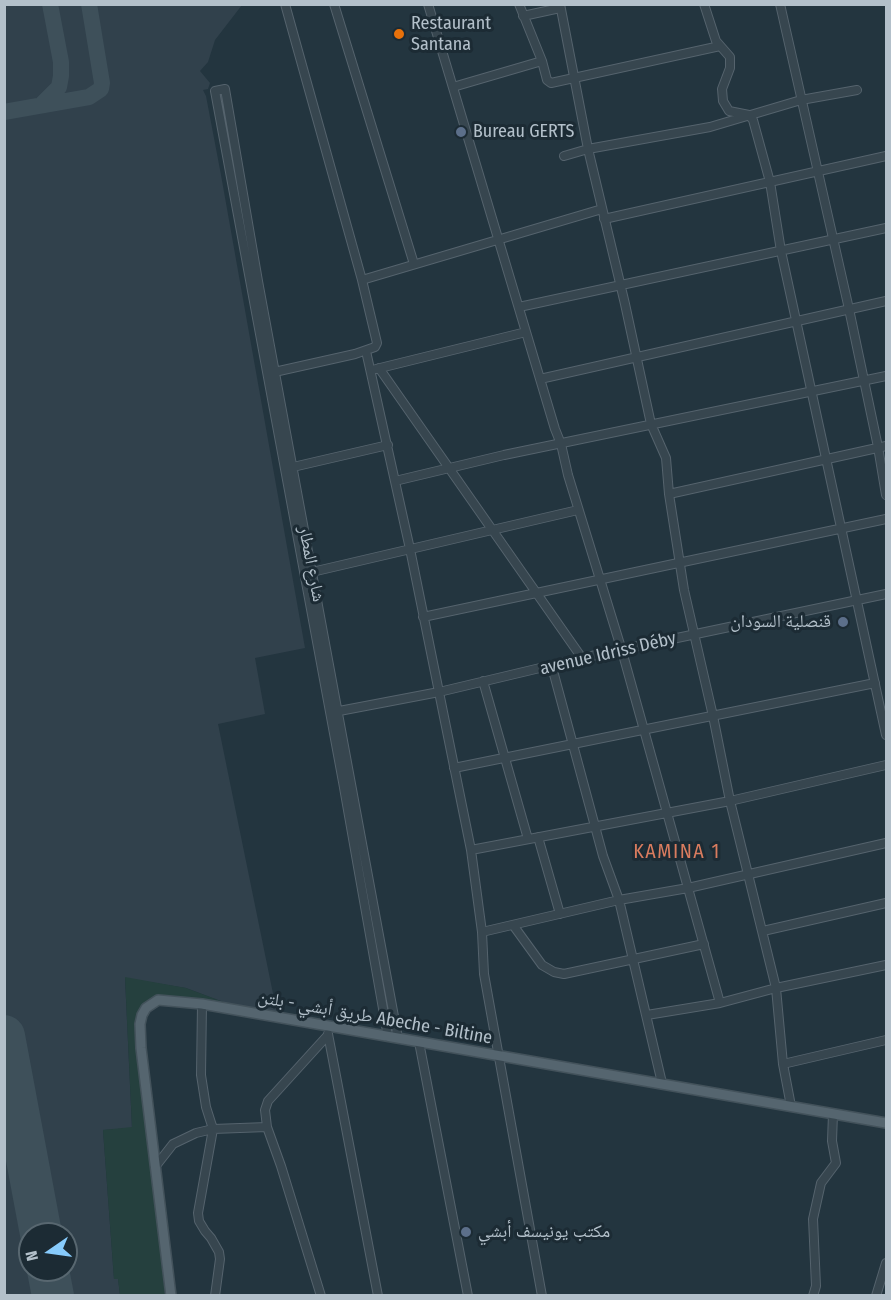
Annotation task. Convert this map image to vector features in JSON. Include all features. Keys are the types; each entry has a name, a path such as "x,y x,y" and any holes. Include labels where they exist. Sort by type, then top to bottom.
{"main road":[{"name":"طريق أبشي - بلتن Abeche - Biltine","path":"171,1296 141,1048 142,1015 146,1008 158,1000 202,1004 327,1031 393,1037 886,1123"}],"street":[{"path":"266,374 366,351 375,346 377,336 285,4"},
{"path":"334,4 414,264"},
{"path":"428,4 622,651 720,1003"},
{"path":"519,4 542,61 546,80 551,83 720,46"},
{"path":"704,4 716,42 730,57 730,68 722,89 723,101 729,111 749,115"},
{"path":"780,4 864,381 883,447 886,495"},
{"path":"523,16 560,6 588,149 651,424 665,453 679,564 730,801 777,988 783,1064 791,1106"},
{"path":"453,87 542,61"},
{"name":"شارع المطار","path":"334,712 312,572 225,89 215,91 266,374 334,712 393,1037"},
{"path":"564,156 588,149 710,127 801,100 857,90"},
{"path":"749,115 757,132 770,182 781,251 886,735"},
{"path":"604,219 886,156"},
{"path":"362,280 602,209"},
{"path":"519,307 886,228"},
{"path":"540,379 886,301"},
{"path":"370,370 526,332"},
{"path":"366,351 410,549 471,850 482,932 484,974 542,1296"},
{"path":"379,368 582,658"},
{"path":"395,481 504,455 886,375"},
{"path":"293,467 388,445"},
{"path":"669,494 883,447"},
{"path":"312,572 578,510"},
{"path":"423,617 886,519"},
{"name":"avenue Idriss Déby","path":"334,712 439,692 552,667 582,658 886,594"},
{"path":"552,667 603,856 619,900 662,1083"},
{"path":"483,681 528,839"},
{"path":"454,768 875,683"},
{"path":"471,850 730,801 886,765"},
{"path":"538,837 560,914"},
{"path":"482,932 886,843"},
{"path":"763,931 886,903"},
{"path":"513,925 542,965 554,972 564,974 704,944"},
{"path":"647,1015 720,1003 777,988 886,965"},
{"path":"202,1004 201,1075 213,1129 198,1213 199,1221 219,1252 215,1296"},
{"path":"321,1296 267,1127 266,1110 268,1101 327,1031"},
{"path":"327,1031 378,1296"},
{"path":"783,1064 886,1040"},
{"path":"420,1042 468,1296"},
{"path":"813,1296 816,1286 813,1219 821,1184 836,1163 832,1141 833,1114"},
{"path":"154,1167 173,1144 196,1133 213,1129 267,1127"},
{"path":"876,1296 886,1263"}],"shaded area":[{"path":"5,5 242,5 215,40 208,62 200,71 210,83 208,89 203,90 221,175 305,648 255,658 265,714 218,724 279,1023 186,988 125,978 132,1128 103,1130 114,1279 118,1279 120,1295 5,1296"}],"green space":[{"path":"125,977 186,988 279,1023 161,1002 149,1005 140,1027 165,1295 120,1295 118,1279 114,1279 103,1130 132,1127"}],"taxiway":[{"path":"41,105 59,87 61,76 61,62 50,4"},
{"path":"4,112 89,97 101,89 102,83 89,4"}],"runway":[{"path":"4,1036 39,1222"},
{"path":"50,1282 53,1296"}],"place":[{"name":"Restaurant Santana","path":"399,34"},
{"name":"Bureau GERTS","path":"461,132"},
{"name":"قنصلية السودان","path":"843,622"},
{"name":"مكتب يونيسف أبشي","path":"466,1232"}],"district":[{"name":"KAMINA 1","path":"677,852"}]}
